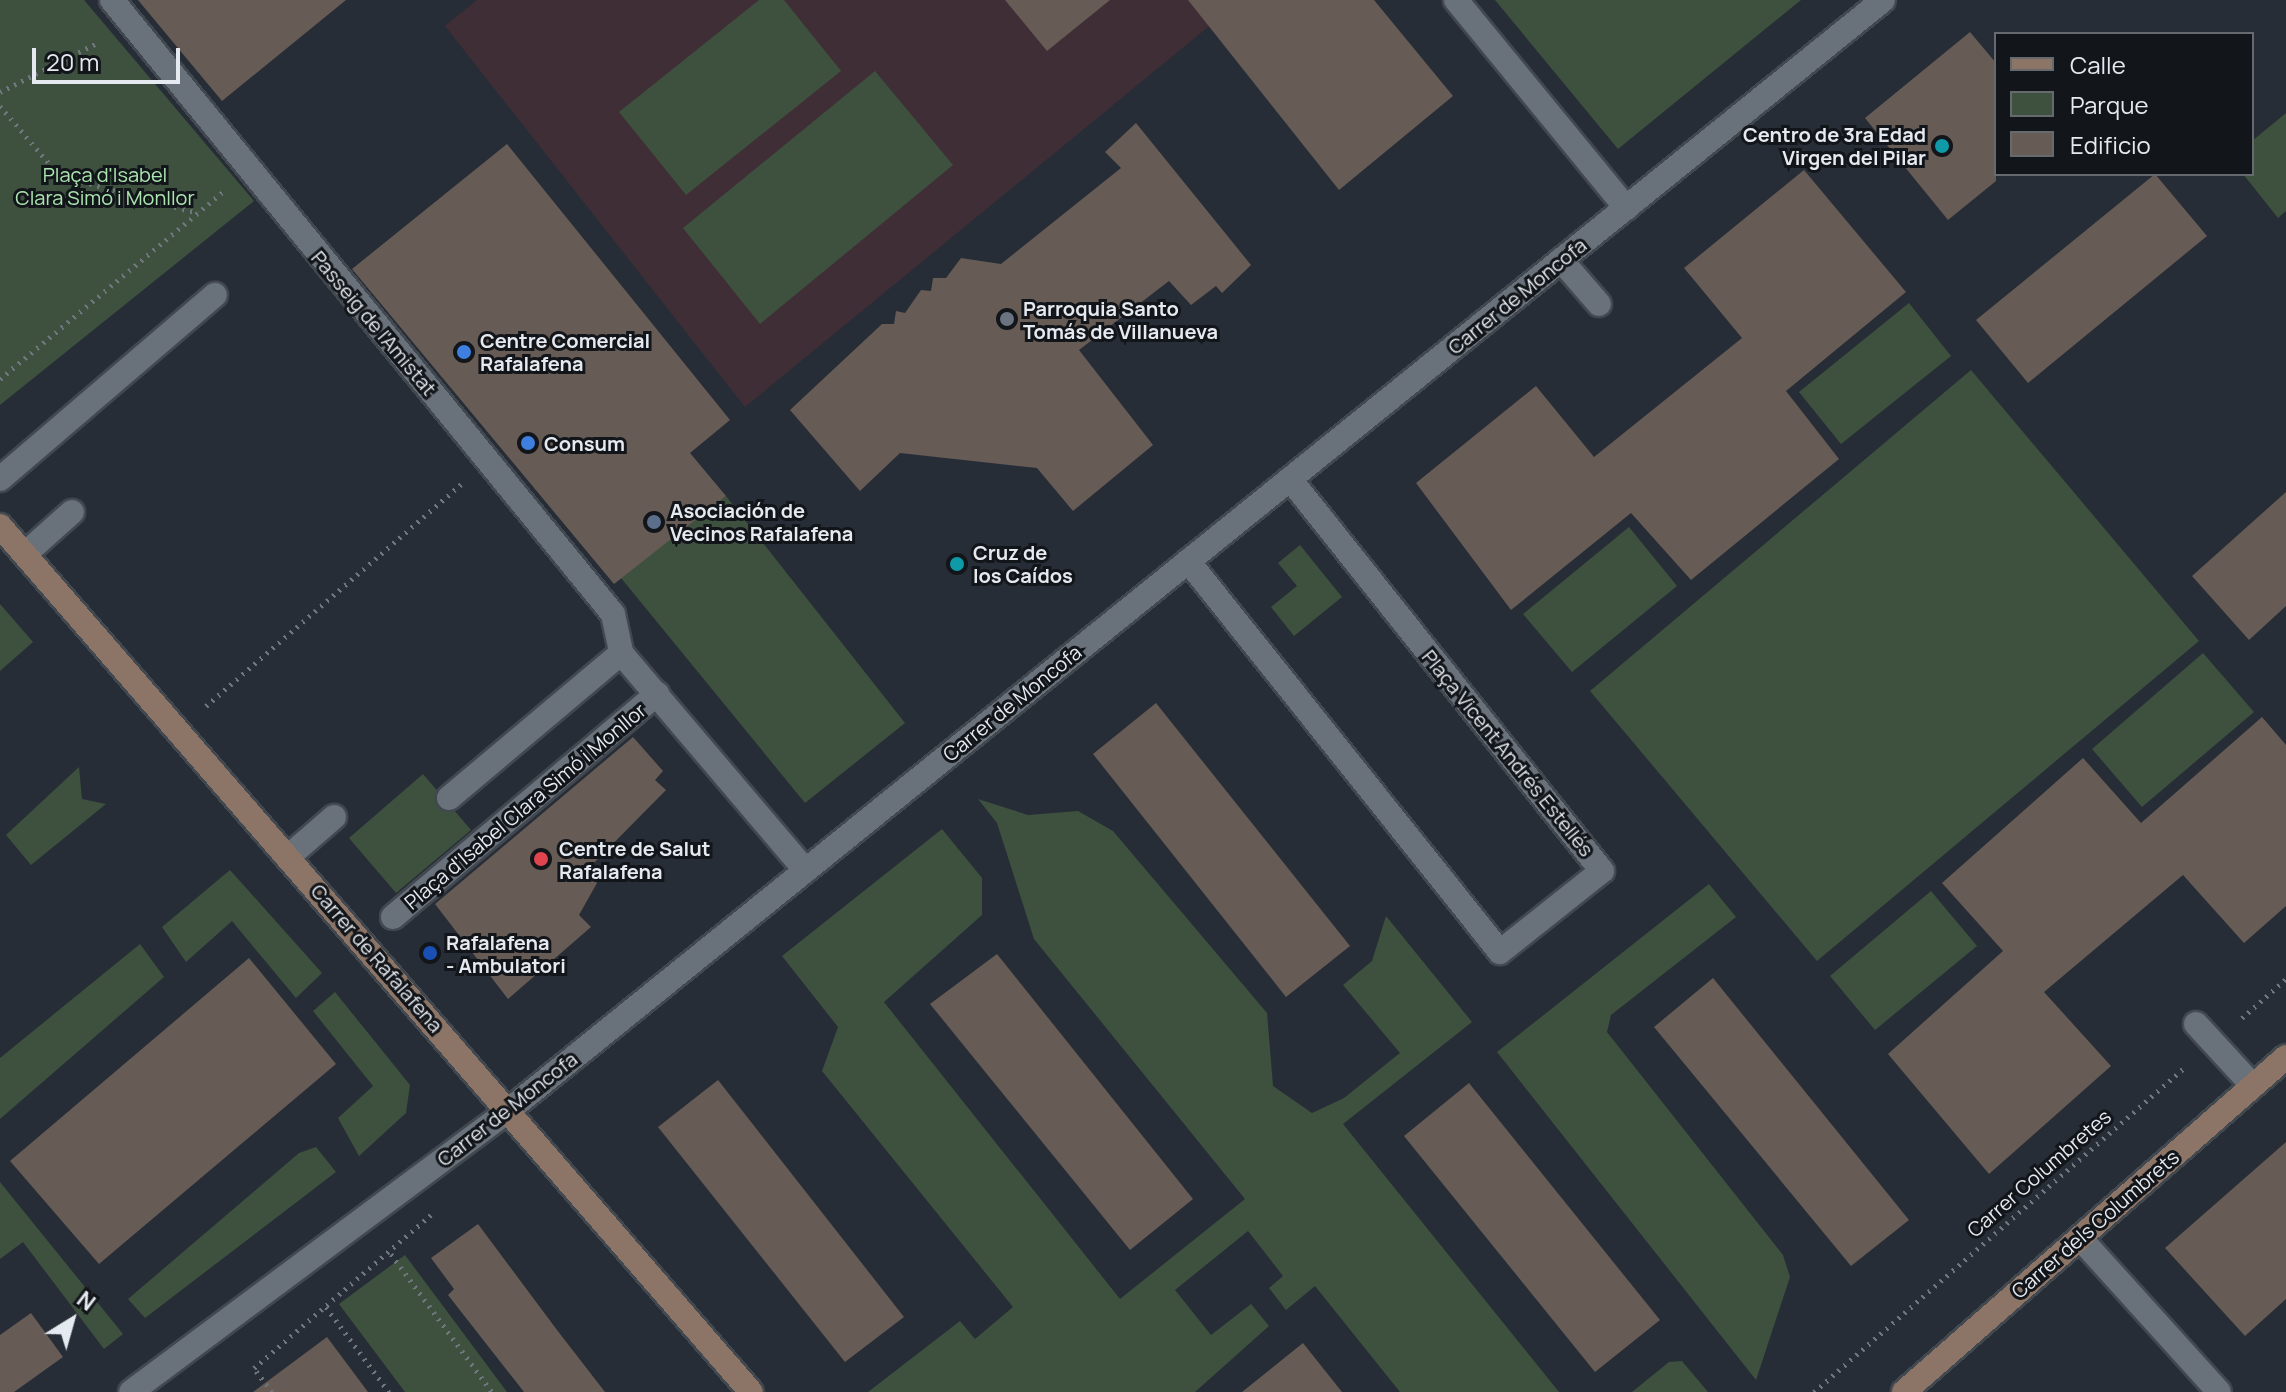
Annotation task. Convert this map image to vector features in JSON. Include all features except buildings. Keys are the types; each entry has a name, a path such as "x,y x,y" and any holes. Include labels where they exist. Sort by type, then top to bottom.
{"street":[{"name":"Passeig de l'Amistat","path":"112,0 613,614 621,653"},
{"path":"1456,0 1626,208"},
{"name":"Carrer de Moncofa","path":"131,1392 509,1110 1883,0"},
{"path":"1561,260 1599,304"},
{"path":"0,479 215,295"},
{"name":"Plaça Vicent Andrés Estellés","path":"1188,561 1500,952 1602,871 1290,479"},
{"path":"25,554 72,512"},
{"name":"Carrer de Rafalafena","path":"0,526 751,1392"},
{"path":"449,798 621,653 805,870"},
{"name":"Plaça d'Isabel Clara Simó i Monllor","path":"393,917 657,694"},
{"path":"288,857 334,817"},
{"path":"2196,1024 2253,1086"},
{"name":"Carrer dels Columbrets","path":"1904,1392 2286,1057"},
{"path":"2080,1238 2219,1392"}],"path":[{"path":"0,92 132,26"},
{"path":"0,106 59,175 199,214"},
{"path":"0,379 248,170"},
{"path":"177,729 487,460"},
{"name":"Carrer Columbretes","path":"1814,1392 2286,979"},
{"path":"272,1392 254,1368 436,1216 412,1181"},
{"path":"391,1254 492,1392"},
{"path":"326,1307 389,1392"}],"shaded area":[{"path":"477,0 1241,0 745,407 445,26"}],"green space":[{"name":"Plaça d'Isabel Clara Simó i Monllor","path":"0,0 84,0 254,201 0,405"},
{"path":"759,0 784,0 841,71 686,195 619,112"},
{"path":"1495,0 1801,0 1618,149"},
{"path":"875,71 953,165 760,324 683,228"},
{"path":"2286,113 2286,211 2278,218 2245,176 2254,176 2254,139"},
{"path":"1909,303 1951,356 1841,444 1799,392"},
{"path":"1971,370 2199,641 1817,961 1590,691"},
{"path":"726,496 905,723 805,803 621,578"},
{"path":"1629,527 1677,586 1572,672 1523,614"},
{"path":"1300,545 1342,597 1294,636 1271,607 1297,586 1278,563"},
{"path":"0,604 33,642 0,671"},
{"path":"2203,653 2254,712 2142,807 2092,749"},
{"path":"79,767 82,799 106,804 31,865 6,835"},
{"path":"423,774 471,830 396,893 349,838"},
{"path":"978,799 1028,815 1078,811 1113,831 1267,1013 1273,1086 1312,1113 1344,1098 1400,1053 1343,985 1372,961 1386,916 1472,1022 1343,1124 1559,1392 1400,1392 1315,1286 1286,1310 1269,1288 1283,1276 1248,1231 1175,1290 1211,1335 1251,1304 1269,1326 1195,1392 868,1392 960,1321 975,1339 1013,1307 822,1071 838,1027 782,956 942,829 982,878 982,915 884,1002 1120,1299 1245,1199 1034,939 997,823"},
{"path":"230,870 322,973 296,998 232,921 186,962 162,927"},
{"path":"1709,884 1736,917 1611,1015 1607,1032 1783,1255 1790,1277 1756,1380 1497,1052"},
{"path":"1931,891 1977,946 1875,1030 1830,976"},
{"path":"140,944 164,977 0,1119 0,1058"},
{"path":"335,992 410,1085 406,1113 359,1156 338,1118 373,1086 313,1011"},
{"path":"316,1147 336,1172 145,1318 128,1299 299,1153"},
{"path":"0,1182 123,1334 104,1349 23,1242 0,1259"},
{"path":"405,1255 507,1392 405,1392 339,1304"},
{"path":"1682,1361 1708,1392 1632,1392 1669,1362"}],"place":[{"name":"Centro de 3ra Edad Virgen del Pilar","path":"1942,146"},
{"name":"Parroquia Santo Tomás de Villanueva","path":"1007,319"},
{"name":"Centre Comercial Rafalafena","path":"464,352"},
{"name":"Consum","path":"528,443"},
{"name":"Asociación de Vecinos Rafalafena","path":"654,522"},
{"name":"Cruz de los Caídos","path":"957,564"},
{"name":"Centre de Salut Rafalafena","path":"541,859"},
{"name":"Rafalafena - Ambulatori","path":"430,953"}]}
